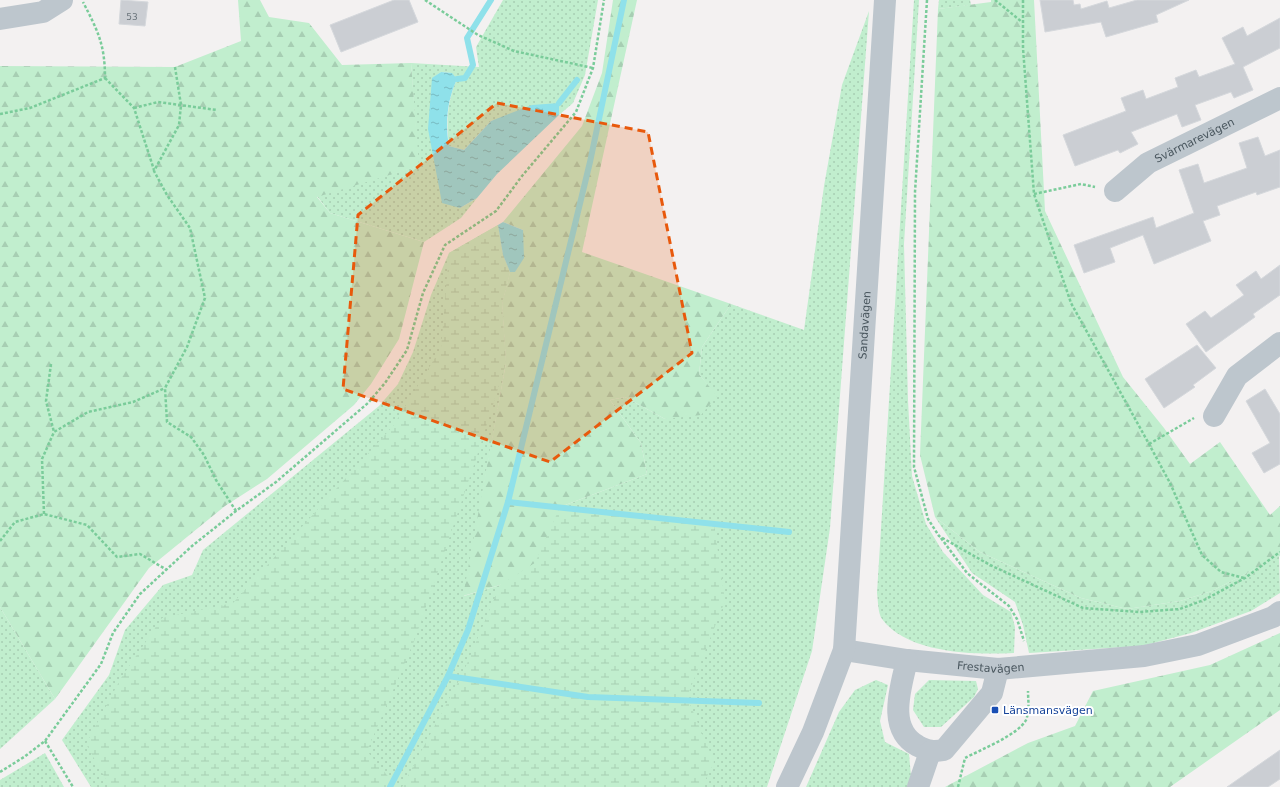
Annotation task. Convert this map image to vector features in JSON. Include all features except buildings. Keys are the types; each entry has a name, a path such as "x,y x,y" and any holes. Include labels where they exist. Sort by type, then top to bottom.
{"street":[{"path":"0,19 43,12 62,0"},
{"name":"Sandavägen","path":"844,650 885,0"},
{"name":"Svärmarevägen","path":"1115,192 1148,163 1280,98"},
{"path":"1214,416 1237,376 1280,342"},
{"name":"Frestavägen","path":"844,650 907,660 998,670 1144,656 1198,645 1273,617 1280,612"},
{"path":"787,787 813,732 844,650"},
{"path":"907,660 898,699 900,727 911,742 930,752 944,750 992,693 998,670"},
{"path":"918,787 930,752"}],"path":[{"path":"82,0 97,29 105,56 105,78 134,108 154,171 167,195 190,228 205,298 186,347 165,388 167,422 191,437 204,456 216,480 236,511"},
{"path":"425,0 478,35 514,51 593,68"},
{"path":"0,772 24,757 44,741 101,664 114,633 140,594 192,546 276,482 368,403 385,383 407,350 423,293 445,245 496,211 522,176 576,112 593,68 604,0"},
{"path":"927,0 915,192 914,467 928,519 967,573 1009,606 1017,619 1024,641"},
{"path":"995,0 1022,22"},
{"path":"1023,0 1022,22 1034,194 1070,303 1170,483 1202,555 1221,572 1245,578"},
{"path":"154,171 179,125 181,105 175,67"},
{"path":"0,114 30,108 105,78"},
{"path":"134,108 158,102 217,110"},
{"path":"1034,194 1081,184 1115,192"},
{"path":"51,364 46,401 54,432"},
{"path":"44,514 42,459 54,432 88,412 133,402 165,388"},
{"path":"1149,444 1191,418 1214,416"},
{"path":"0,541 15,522 44,514 87,525 117,557 140,554 167,570"},
{"path":"939,536 990,565 1083,608 1139,612 1180,609 1204,600 1245,578 1280,552"},
{"path":"958,787 965,758 1015,731 1025,721 1029,710 1028,691"},
{"path":"44,741 72,787"}],"highlighted area":[{"path":"497,103 648,132 692,353 550,462 343,389 358,215"}],"green space":[{"path":"238,0 260,0 269,17 309,23 342,65 411,63 419,166 317,197 330,213 424,242 399,339 371,384 354,405 267,479 225,506 149,568 55,699 0,607 0,66 175,67 241,41"},
{"path":"503,0 598,0 585,75 573,103 559,115 559,103 491,121 464,150 449,146 448,137 449,104 457,79 451,73 441,72 433,78 460,208 477,198 461,218 424,242 330,213 317,196 418,166 411,63 479,67 476,47"},
{"path":"613,0 637,0 582,252 731,304 702,347 699,374 717,396 701,415 665,419 625,397 610,400 641,443 647,474 560,507 535,563 500,585 463,596 506,363 502,304 510,272 515,272 523,230 503,222 582,126 602,73"},
{"path":"914,0 919,0 904,244 908,400 912,476 926,524 943,552 983,595 1011,612 1015,627 1014,653 998,654 962,652 925,646 894,631 882,619 879,610 877,593"},
{"path":"939,0 970,0 971,5 938,9"},
{"path":"991,0 1034,0 1045,211 1123,377 1164,428 1190,464 1220,442 1270,515 1280,506 1280,556 1212,591 1180,601 1127,609 1081,598 980,552 935,517 920,455 938,9 991,2"},
{"path":"869,11 830,528 812,651 767,787 91,787 62,740 109,675 125,630 163,585 192,575 203,550 379,406 398,384 413,352 431,295 449,253 498,225 503,255 510,272 502,304 506,363 464,596 500,585 560,507 647,474 641,443 610,400 625,397 665,419 716,396 699,374 702,347 731,304 804,330 824,186 842,85"},
{"path":"498,225 503,255 510,272 502,304 506,363 476,459 415,639 367,751 397,787 110,787 86,744 121,678 162,618 233,603 393,426 441,348 449,253"},
{"path":"560,507 714,524 725,601 687,697 714,762 702,787 402,787 463,673 500,585 535,563"},
{"path":"935,517 980,552 1081,598 1127,609 1180,601 1212,591 1279,556 1280,593 1251,611 1191,633 1142,646 1029,653 1023,625 1015,602 972,573"},
{"path":"0,607 55,699 0,749"},
{"path":"1280,633 1280,710 1170,787 945,787 1028,743 1075,726 1093,691 1210,665"},
{"path":"876,680 888,685 880,721 885,742 909,754 911,776 907,787 806,787 839,712 855,690"},
{"path":"929,680 976,681 978,689 974,697 941,727 924,727 913,710 915,694"},
{"path":"45,753 64,787 0,787 0,780"}],"water":[{"path":"441,72 452,73 457,79 449,104 447,129 449,146 464,150 491,121 532,105 559,103 559,115 497,174 477,198 460,208 442,203 428,129 432,78"},
{"path":"503,222 523,230 524,258 515,272 510,272 503,255 498,225"}],"waterway":[{"path":"457,79 465,78 473,65 467,38 491,0"},
{"path":"390,787 448,676 468,630 508,502 590,162 624,0"},
{"path":"559,103 577,80"},
{"path":"508,502 789,532"},
{"path":"448,676 588,697 759,703"}],"place":[{"name":"Länsmansvägen","path":"995,710"}]}
